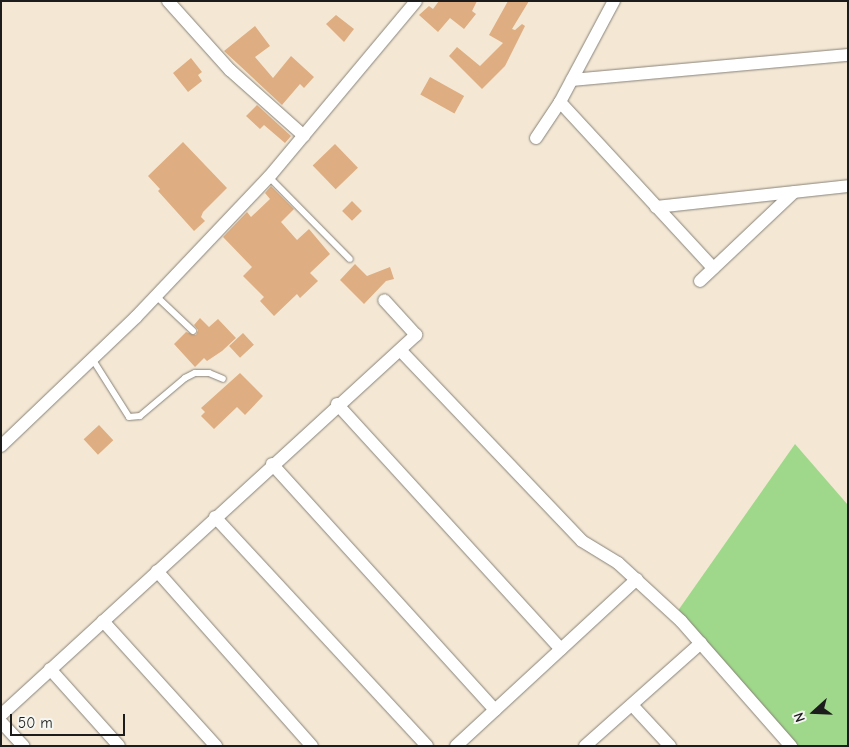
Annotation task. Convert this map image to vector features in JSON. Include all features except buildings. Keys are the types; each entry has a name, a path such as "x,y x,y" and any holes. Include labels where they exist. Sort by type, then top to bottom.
{"street":[{"path":"168,1 230,70 304,136"},
{"path":"536,138 560,102 614,1"},
{"path":"1,446 93,360 269,177 415,2"},
{"path":"572,80 848,55"},
{"path":"560,102 713,268"},
{"path":"656,207 848,186"},
{"path":"700,281 794,192"},
{"path":"1,715 337,404 401,351 416,335 384,300"},
{"path":"401,351 582,541 637,579 700,644 791,746"},
{"path":"337,404 561,649"},
{"path":"272,464 495,710"},
{"path":"215,517 427,746"},
{"path":"157,571 312,746"},
{"path":"456,746 637,579"},
{"path":"103,620 216,746"},
{"path":"585,746 700,644"},
{"path":"50,669 119,746"},
{"path":"632,705 670,746"},
{"path":"1,722 23,746"}],"lane":[{"path":"269,177 350,259"},
{"path":"156,296 192,331"},
{"path":"93,360 129,417 144,414 185,378 195,373 209,373 223,379"}],"green space":[{"path":"795,444 848,505 848,746 795,746 677,612"}]}
